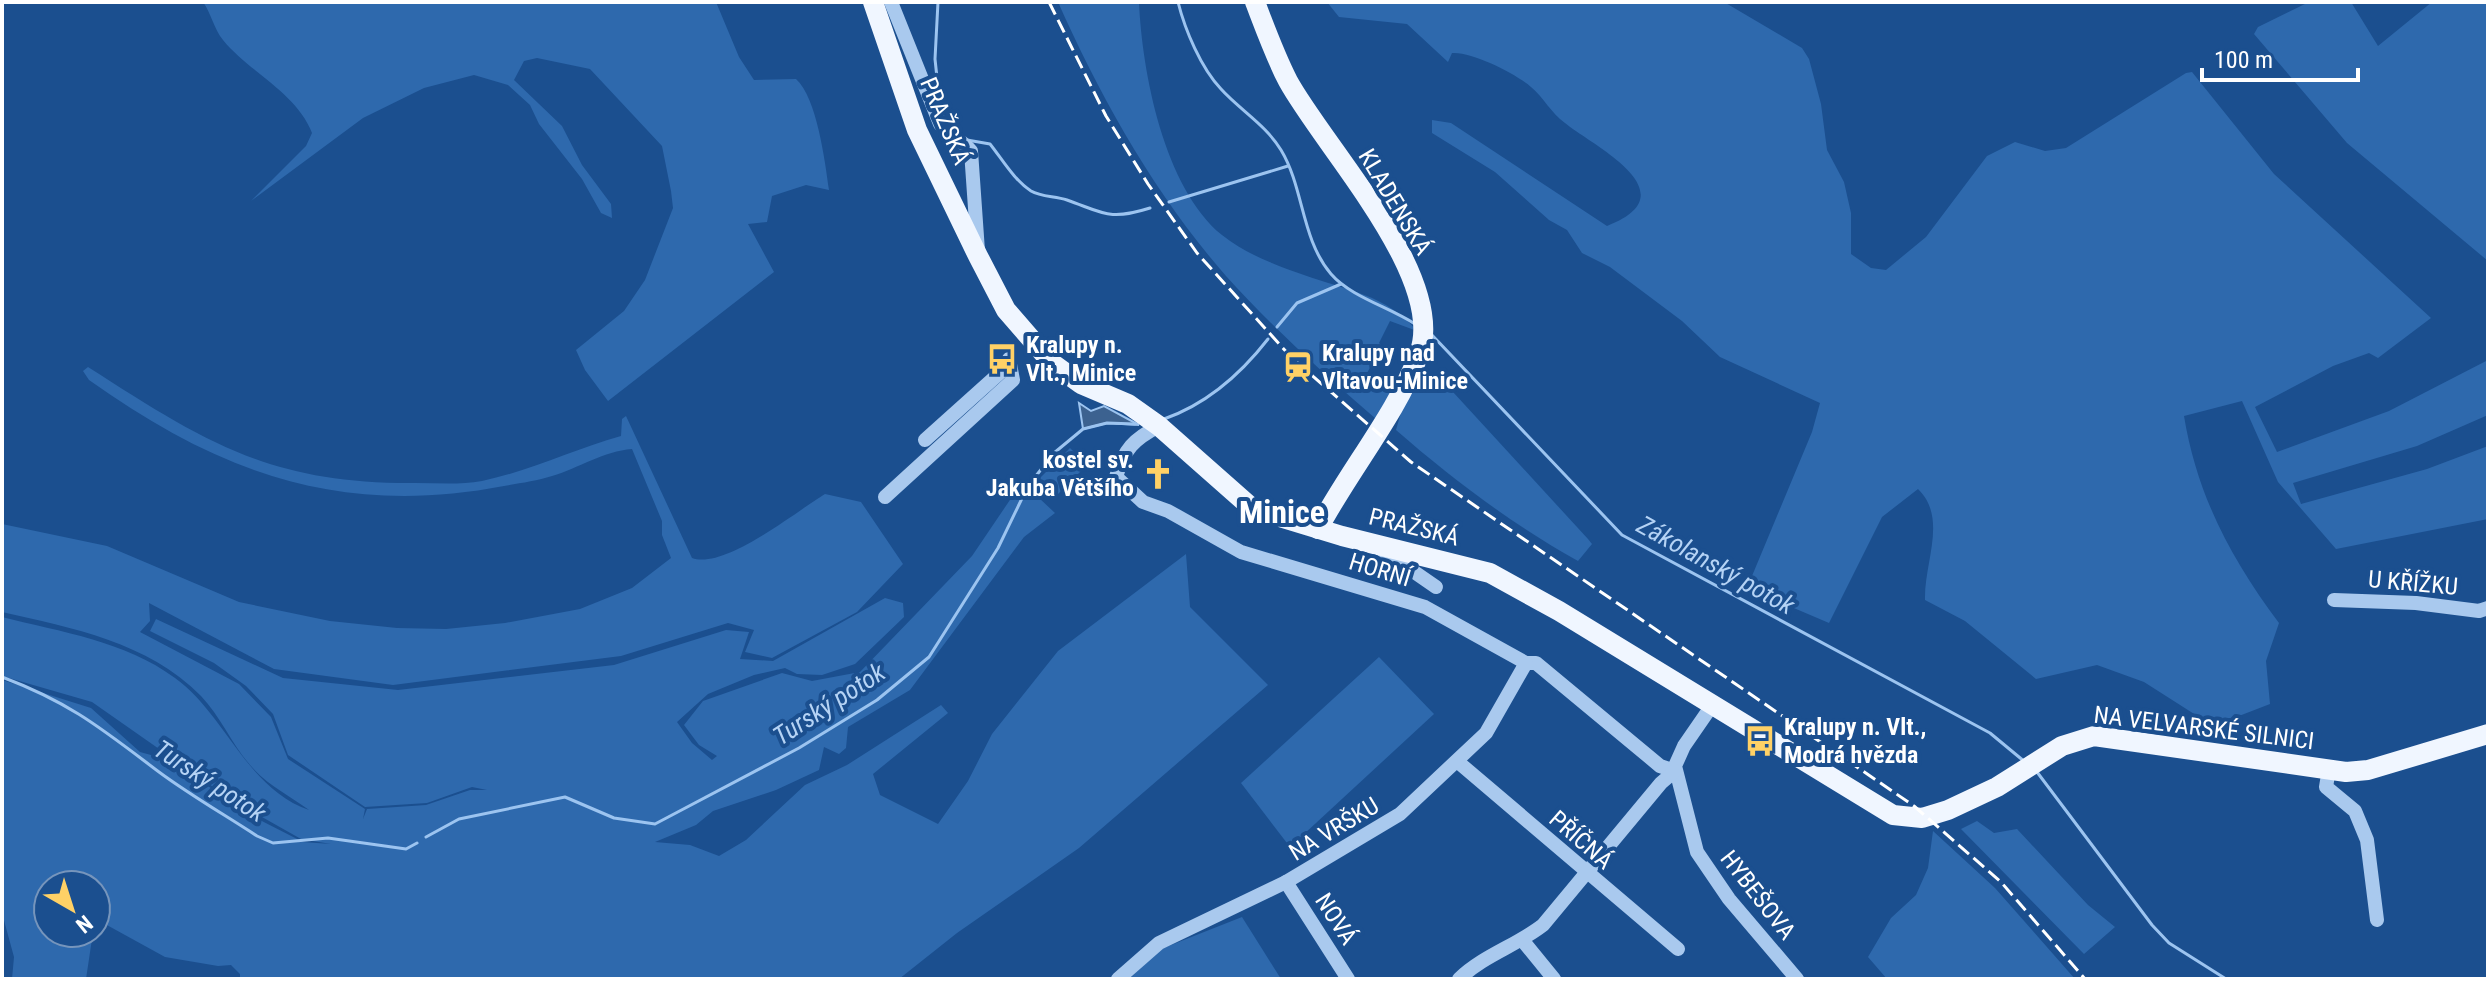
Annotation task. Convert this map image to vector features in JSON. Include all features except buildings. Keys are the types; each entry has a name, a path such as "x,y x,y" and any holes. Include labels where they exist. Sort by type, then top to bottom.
{"main road":[{"name":"PRAŽSKÁ","path":"873,2 917,130 978,256 1006,310 1052,363 1081,384 1128,404 1159,426 1253,509 1490,573 1713,704 1881,809"},
{"name":"KLADENSKÁ","path":"1255,2 1288,81 1389,233 1424,312 1423,341 1399,395 1318,529"},
{"name":"NA VELVARSKÉ SILNICI","path":"1881,809 1893,815 1928,817 1997,787 2040,758 2076,739 2094,736 2329,769 2368,770 2488,734"}],"street":[{"name":"PRAŽSKÁ","path":"891,2 940,124 949,136 962,139 971,151 978,256"},
{"path":"885,497 1013,380 1010,365 925,440"},
{"name":"HORNÍ","path":"1159,426 1135,438 1116,477 1143,502 1168,511 1241,552 1425,607 1526,663 1544,667 1660,766 1675,771"},
{"path":"1375,544 1436,587"},
{"name":"U KŘÍŽKU","path":"2334,600 2416,603 2479,611 2488,608"},
{"name":"NA VRŠKU","path":"1118,979 1159,943 1286,882 1400,814 1458,762 1494,722 1526,663"},
{"path":"1459,979 1479,960 1523,941 1565,902 1661,783 1675,771 1680,753 1713,704"},
{"name":"PŘÍČNÁ","path":"1458,762 1678,949"},
{"path":"2329,769 2326,787 2355,811 2367,840 2377,920"},
{"name":"HYBEŠOVA","path":"1675,771 1704,866 1797,979"},
{"name":"NOVÁ","path":"1286,882 1348,979"},
{"path":"1523,941 1554,979"}],"shaded area":[{"path":"203,2 716,2 739,57 754,80 796,79 803,88 815,115 829,190 806,185 772,196 767,222 748,224 774,272 608,401 585,370 576,350 624,311 645,280 673,208 662,146 590,69 537,58 524,61 514,80 562,126 582,165 611,204 612,218 601,213 582,179 539,124 530,105 508,85 474,75 424,88 363,118 251,201 306,146 312,133 305,119 284,94 223,40"},
{"path":"1058,2 1139,2 1151,94 1171,159 1185,189 1202,214 1222,235 1272,263 1379,301 1417,331 1390,321 1379,343 1382,346 1367,373 1394,386 1376,419 1280,332 1200,245 1132,145"},
{"path":"1327,2 1724,2 1802,48 1809,59 1821,104 1827,150 1844,182 1851,213 1851,254 1871,268 1886,270 1926,237 1987,156 2015,142 2045,151 2066,148 2192,72 2274,174 2431,318 2378,358 2369,353 2333,366 2255,407 2277,452 2389,411 2488,360 2488,415 2417,446 2293,483 2301,504 2427,469 2488,446 2488,519 2336,549 2278,482 2242,401 2184,416 2198,473 2218,525 2246,575 2279,623 2266,661 2270,704 2213,726 2144,682 2097,665 2036,679 1965,621 1925,600 1933,527 1932,513 1918,489 1882,517 1829,623 1747,588 1812,432 1820,403 1720,357 1682,321 1610,267 1582,253 1567,230 1549,220 1495,172 1432,133 1432,120 1451,123 1607,226 1631,213 1640,199 1638,185 1628,171 1560,119 1531,87 1482,59 1452,53 1448,62 1407,24 1339,17"},
{"path":"2309,2 2351,2 2378,46 2432,2 2488,2 2488,261 2347,143 2254,34 2258,27"},
{"path":"88,367 168,417 241,454 319,476 364,481 457,483 500,477 621,436 622,419 626,416 692,558 706,559 741,548 825,494 861,502 903,564 857,612 772,658 745,652 754,630 728,623 621,656 393,685 274,669 149,603 150,621 140,632 239,684 271,717 288,759 365,809 363,819 367,809 426,805 470,790 487,790 472,787 427,803 365,807 288,755 273,714 246,686 214,663 150,631 156,619 283,678 398,690 614,665 726,630 749,632 740,659 773,661 885,598 903,603 904,617 855,664 822,675 797,674 785,668 754,675 708,694 677,722 692,743 712,760 717,756 699,745 684,725 703,701 782,673 812,681 860,672 972,556 1016,491 1038,497 1055,513 1024,537 910,690 848,727 846,748 839,754 824,747 819,770 776,790 713,811 696,825 655,842 690,845 719,856 746,840 805,785 847,765 941,705 948,713 873,774 880,795 938,824 968,781 992,734 1058,651 1186,554 1190,607 1268,685 1079,848 957,933 899,979 240,979 240,974 231,965 218,966 165,957 112,928 112,869 32,869 32,949 90,949 86,979 12,979 14,957 2,913 2,680 91,708 140,752 169,760 254,817 303,842 331,844 301,839 232,800 92,702 2,676 2,617 114,646 156,665 193,693 243,756 201,696 157,662 82,631 2,612 2,524 107,546 239,602 330,621 397,628 446,629 505,623 580,609 632,588 671,558 662,535 662,521 632,449 611,453 546,478 445,494 389,496 336,491 285,480 187,441 89,380 83,371","holes":["257,773 309,810 287,800"]},
{"path":"1426,372 1434,374 1453,392 1588,539 1592,544 1578,561 1483,500 1396,430 1402,409"},
{"path":"1079,403 1091,411 1104,406 1139,425 1107,423 1083,429"},
{"path":"1070,448 1087,465 1054,498 1037,481"},
{"path":"1379,657 1434,714 1290,847 1241,783"},
{"path":"1977,821 1994,833 2017,829 2088,905 2115,927 2084,954 1961,829"},
{"path":"1933,831 1995,888 2075,979 1887,979 1868,957 1891,918 1916,895 1928,868"},
{"path":"1242,917 1281,979 1129,979 1161,949"}],"waterway":[{"path":"938,2 935,59 940,106"},
{"name":"Zákolanský potok","path":"1178,2 1195,48 1207,70 1228,97 1268,133 1281,150 1289,165 1314,245 1331,274 1360,295 1415,324"},
{"path":"967,140 990,144 1019,181 1035,193 1107,214 1125,214 1150,208"},
{"path":"1169,202 1288,166"},
{"name":"Turský potok","path":"1277,327 1297,303 1341,284"},
{"name":"Zákolanský potok","path":"1431,334 1622,535 1990,733 2025,762"},
{"name":"Turský potok","path":"1164,419 1180,413 1222,387 1268,339"},
{"name":"Turský potok","path":"426,837 459,819 565,797 614,818 655,824 799,748 877,700 929,657 998,548 1028,486 1054,453 1083,429 1107,423 1135,424"},
{"name":"Turský potok","path":"2,677 48,697 85,718 183,789 273,843 328,838 406,849 417,843"},
{"name":"Zákolanský potok","path":"2037,772 2152,925 2169,943 2226,979"}],"railway":[{"path":"1049,2 1106,116 1148,184 1197,253 1291,357 1411,462 1914,806 2001,882 2085,979"}],"place":[{"name":"Kralupy n. Vlt., Minice","path":"1002,359"},
{"name":"Kralupy nad Vltavou-Minice","path":"1298,367"},
{"name":"kostel sv. Jakuba Většího","path":"1158,474"},
{"name":"Kralupy n. Vlt., Modrá hvězda","path":"1760,741"}],"district":[{"name":"Minice","path":"1282,512"}]}
